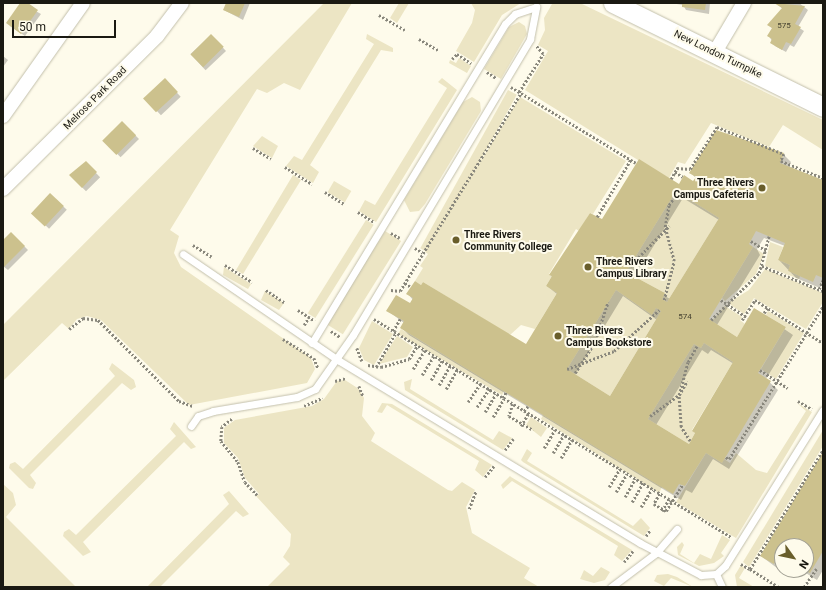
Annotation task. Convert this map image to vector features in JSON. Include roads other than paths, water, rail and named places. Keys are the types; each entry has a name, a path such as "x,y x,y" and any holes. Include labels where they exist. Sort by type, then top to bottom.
{"main road":[{"name":"New London Turnpike","path":"613,3 715,52 823,107"}],"street":[{"path":"3,116 83,3"},
{"name":"Melrose Park Road","path":"3,189 157,36 182,3"},
{"path":"715,52 744,3"}],"lane":[{"path":"191,426 198,416 213,410 303,395 314,388 338,360 530,39 536,7 515,14 505,24 312,343"},
{"path":"182,254 338,360 656,553 701,575 716,574 728,563 823,410"},
{"path":"611,587 656,553 677,529"},
{"path":"716,574 722,587"}],"place":[{"name":"Three Rivers Campus Cafeteria","path":"762,188"},
{"name":"Three Rivers Community College","path":"456,240"},
{"name":"Three Rivers Campus Library","path":"588,267"},
{"name":"Three Rivers Campus Bookstore","path":"558,336"}]}
